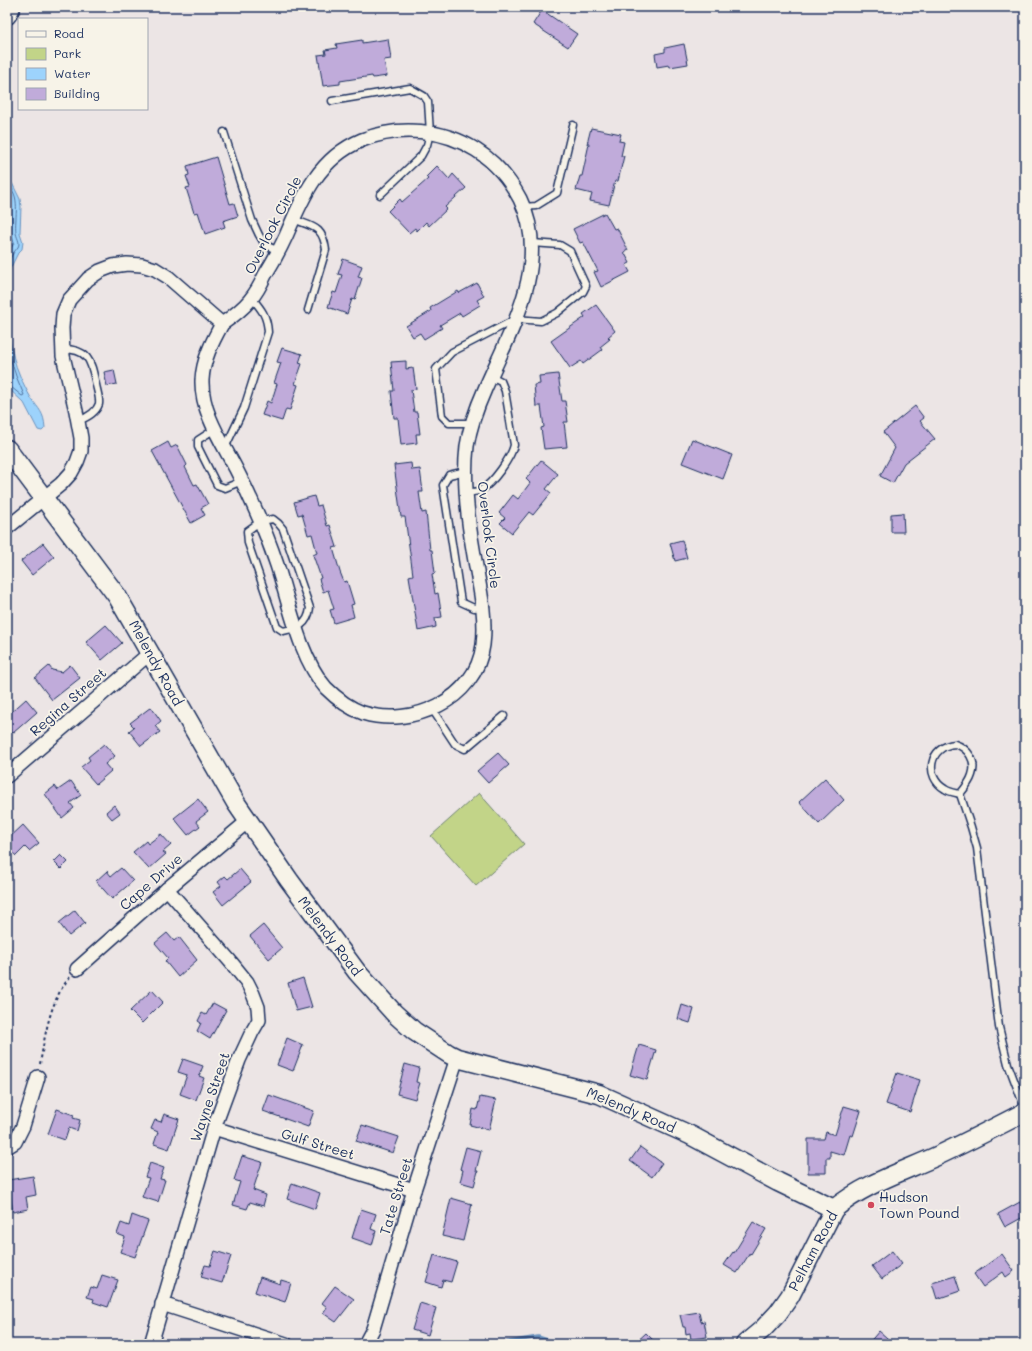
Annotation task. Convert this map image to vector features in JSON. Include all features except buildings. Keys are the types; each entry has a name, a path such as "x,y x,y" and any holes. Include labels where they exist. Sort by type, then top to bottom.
{"street":[{"path":"7,15 10,7"},
{"name":"Overlook Circle","path":"401,131 430,133 444,135 457,140 481,153 492,162 510,183 524,207 530,227 532,243 531,264 529,278 516,319 472,424 467,444 467,508 484,619 483,647 479,660 473,672 456,694 432,709 419,714 391,717 364,713 351,708 328,691 319,680 306,655 296,628 276,561 261,521 242,480 215,429 203,395 202,381 203,367 222,324 238,312 252,298 278,251 302,199 316,175 336,156 348,147 360,141 387,133 401,131"},
{"path":"7,528 61,484 71,473 77,462 81,438 62,349 62,328 64,314 69,300 88,279 100,271 113,266 127,264 142,265 155,269 168,276 222,324"},
{"name":"Melendy Road","path":"7,449 117,596 248,821 289,880 357,972 394,1013 414,1031 449,1054 458,1058 599,1094 690,1135 778,1182 834,1208"},
{"name":"Regina Street","path":"7,776 150,653"},
{"name":"Cape Drive","path":"77,969 167,889 248,821"},
{"name":"Wayne Street","path":"151,1344 214,1128 239,1060 259,1020 258,1007 254,994 238,972 167,889"},
{"name":"Tate Street","path":"365,1344 373,1329 414,1190 458,1058"},
{"path":"7,1147 15,1142 23,1126 38,1077"},
{"name":"Pelham Road","path":"744,1344 763,1329 778,1313 790,1296 834,1208 846,1198 1025,1112"},
{"name":"Gulf Street","path":"214,1128 414,1190"},
{"path":"162,1304 286,1344"}],"lane":[{"path":"332,101 410,88 424,96 428,102 430,133 421,156 380,195"},
{"path":"524,207 536,206 557,193 573,126"},
{"path":"224,132 258,235 266,245 278,251"},
{"path":"293,219 318,228 324,240 326,250 308,310"},
{"path":"472,424 449,423 442,416 436,369 452,352 516,319 541,321 557,312 583,292 586,286 570,251 560,245 532,243"},
{"path":"225,448 244,408 268,332 267,320 262,309 252,298"},
{"path":"62,349 74,349 84,354 90,362 99,402 95,410 86,418 78,421"},
{"path":"466,493 480,490 490,484 512,453 514,445 505,391 501,382 491,376"},
{"path":"215,429 198,440 198,447 217,485 226,488 242,480"},
{"path":"466,471 449,475 443,485 461,602 474,608 483,607"},
{"path":"273,519 284,529 310,608 310,614 306,622 296,628 283,632 277,627 248,543 247,532 261,521 273,519"},
{"path":"432,709 455,744 465,749 504,716"},
{"path":"955,744 962,746 968,752 973,761 973,774 960,794 945,789 933,775 934,757 937,751 948,745 955,744"},
{"path":"960,794 977,848 999,1027 1008,1064 1025,1109"}],"path":[{"path":"38,1077 54,1002 62,986 77,969"}],"green space":[{"path":"479,793 524,844 476,886 431,836"}],"water":[{"path":"7,181 12,183 20,199 20,233 23,242 22,249 18,253 10,269 7,292"},
{"path":"7,298 13,357 25,387 42,415 45,428 42,431 38,430 24,403 7,387"}],"waterway":[{"path":"498,1344 538,1337 550,1341 553,1344"}],"place":[{"name":"Hudson Town Pound","path":"871,1205"}]}
